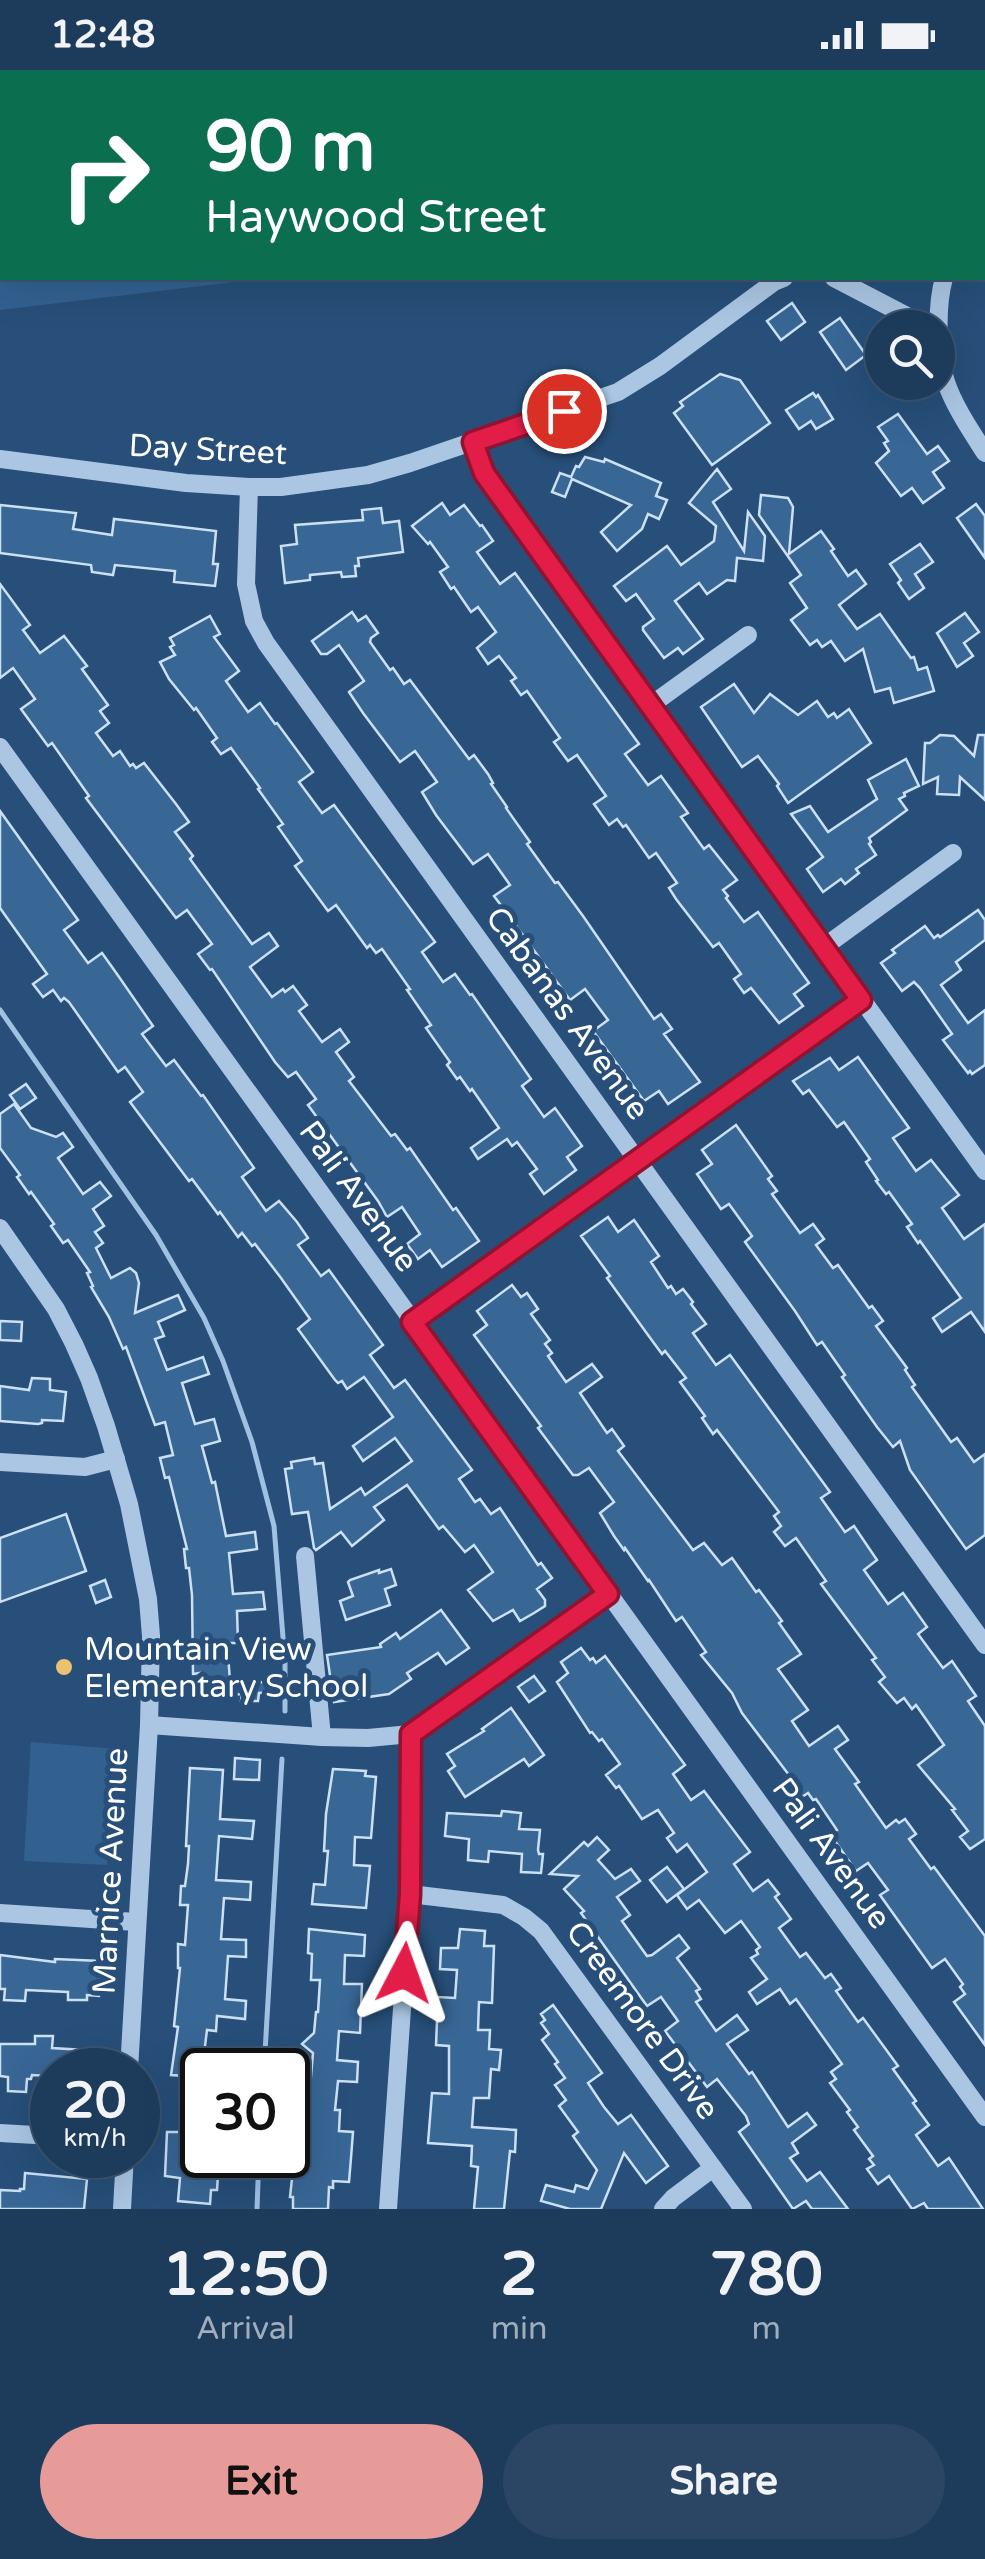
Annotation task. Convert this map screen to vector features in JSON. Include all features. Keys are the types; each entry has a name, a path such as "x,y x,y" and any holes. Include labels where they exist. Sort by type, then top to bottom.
{"street":[{"name":"Day Street","path":"0,459 186,483 249,487 281,487 368,475 618,392 779,280"},
{"path":"838,280 895,310"},
{"path":"939,310 943,280"},
{"path":"955,400 985,453"},
{"path":"473,442 484,473 985,1171"},
{"name":"Cabanas Avenue","path":"249,487 246,584 260,632 985,1645"},
{"path":"652,705 748,635"},
{"name":"Pali Avenue","path":"0,747 985,2118"},
{"path":"824,947 953,853"},
{"path":"412,1322 861,1000"},
{"name":"Marnice Avenue","path":"0,1228 56,1309 74,1344 116,1459 148,1599 152,1636 130,2048"},
{"path":"0,1462 85,1467 116,1459"},
{"path":"305,1556 322,1737"},
{"path":"148,1726 322,1737 411,1734 608,1594"},
{"path":"388,2209 410,1894 411,1734"},
{"name":"Creemore Drive","path":"410,1894 503,1905 541,1931 743,2209"},
{"path":"0,1914 136,1922"},
{"path":"0,2134 30,2135"},
{"path":"664,2209 713,2168"},
{"path":"122,2209 124,2178"}],"shaded area":[{"path":"0,280 252,280 0,310"},
{"path":"31,1742 118,1749 107,1865 24,1861"}],"building":[{"path":"792,303 805,322 781,340 767,321"},
{"path":"840,318 865,356 846,370 820,332"},
{"path":"720,374 740,380 770,423 712,465 674,413 683,406 680,402"},
{"path":"813,393 833,419 816,429 811,421 799,429 786,410"},
{"path":"898,414 927,454 938,446 949,461 933,472 944,488 923,503 912,488 901,496 876,463 889,451 884,443 888,441 878,427"},
{"path":"585,457 604,462 605,459 661,483 656,496 667,500 659,519 648,514 642,529 617,551 601,532 631,505 572,479 565,497 552,492 560,473 571,477"},
{"path":"717,469 731,489 713,502 744,551 748,512 765,536 763,561 737,558 735,581 727,580 707,594 699,583 675,601 703,639 683,654 678,648 664,658 643,630 654,619 636,594 626,601 614,586 667,546 681,565 714,541 716,526 689,503"},
{"path":"761,495 788,498 793,507 789,554 821,531 848,576 856,570 866,584 839,605 857,629 880,614 914,657 918,670 927,667 934,691 894,703 890,688 875,692 863,649 845,661 831,641 822,647 817,640 810,645 791,620 807,608 790,583 801,575 759,515"},
{"path":"442,503 450,515 464,505 482,525 493,541 477,552 500,584 515,573 639,744 625,754 648,785 661,776 688,813 681,817 704,849 709,845 737,880 723,890 726,898 744,922 758,912 809,983 794,994 803,1006 779,1023 751,988 744,993 734,979 741,974 719,943 713,947 669,888 677,883 656,853 649,858 626,825 623,827 617,819 609,825 594,804 606,796 577,755 568,761 554,742 560,738 527,691 521,695 511,681 516,678 499,656 488,664 477,648 496,632 478,607 471,612 454,587 451,589 440,572 448,567 412,526"},
{"path":"976,504 985,516 985,558 957,518"},
{"path":"0,505 76,513 73,529 112,535 114,519 216,531 215,586 174,582 175,571 115,565 113,575 92,572 91,565 0,553"},
{"path":"381,508 383,523 399,521 403,552 358,558 356,576 342,577 341,572 310,575 310,580 285,583 281,546 297,544 295,525 363,520 362,510"},
{"path":"920,544 933,562 915,574 924,588 909,599 890,564"},
{"path":"0,584 30,625 23,630 40,653 64,636 87,666 82,669 108,705 100,711 109,723 96,733 113,756 120,751 136,768 144,763 176,804 189,822 175,832 252,944 269,933 278,946 250,967 272,997 293,986 307,1005 299,1011 322,1042 340,1029 349,1042 336,1052 354,1077 349,1081 391,1136 395,1134 407,1150 410,1148 479,1241 442,1267 430,1250 418,1259 407,1244 420,1234 402,1207 387,1217 308,1105 316,1099 296,1072 288,1077 275,1062 198,954 212,944 187,910 176,918 86,798 89,796 52,743 48,746 21,709 35,699 13,668 0,678"},
{"path":"352,612 358,621 366,616 378,633 370,642 390,670 393,668 404,684 410,680 469,759 474,755 555,883 583,916 654,1019 661,1014 672,1029 664,1034 700,1082 668,1104 659,1091 644,1101 593,1031 608,1020 585,989 570,1000 494,896 510,885 488,854 473,864 436,815 422,792 437,782 415,751 400,762 363,713 349,692 364,681 339,645 321,654 312,641"},
{"path":"965,613 979,632 964,643 973,656 957,667 937,633"},
{"path":"210,616 220,634 214,637 239,671 226,681 248,712 260,703 277,723 313,772 299,782 322,813 334,805 435,942 422,952 443,982 455,974 472,994 531,1079 522,1086 544,1117 555,1108 582,1146 567,1157 576,1170 544,1194 530,1174 537,1169 517,1142 512,1146 507,1139 478,1159 471,1148 499,1128 472,1089 460,1077 457,1079 447,1065 450,1062 426,1028 431,1025 407,990 410,989 382,949 376,953 370,945 367,948 336,905 328,911 295,866 302,861 278,827 283,824 260,788 231,748 221,754 212,742 217,738 169,679 160,662 175,655 170,638"},
{"path":"734,684 754,713 770,694 798,715 817,701 828,717 834,713 837,718 849,709 871,743 788,803 758,756 742,767 701,707"},
{"path":"940,735 954,736 974,756 978,735 985,735 985,800 960,777 959,795 937,794 938,777 923,784 925,743"},
{"path":"906,759 919,786 899,799 907,810 869,838 876,855 856,869 859,873 845,884 841,879 823,892 807,869 823,857 791,814 810,806 828,832 877,799 868,780"},
{"path":"0,811 78,920 64,930 88,963 102,953 153,1026 142,1034 166,1066 174,1060 254,1168 242,1177 266,1211 279,1201 297,1222 308,1238 298,1245 321,1276 329,1270 383,1345 370,1355 394,1388 405,1380 472,1470 459,1479 475,1502 480,1499 491,1514 500,1508 538,1565 541,1563 552,1578 537,1589 545,1606 520,1621 513,1610 493,1621 468,1590 493,1572 474,1545 465,1552 443,1526 439,1529 407,1485 374,1507 384,1520 352,1546 341,1532 314,1548 308,1512 292,1514 285,1469 292,1468 291,1462 314,1458 315,1464 323,1463 330,1509 361,1488 365,1495 412,1461 395,1438 363,1461 353,1446 393,1417 364,1377 347,1389 342,1381 335,1380 298,1329 310,1319 281,1278 255,1244 252,1246 242,1233 238,1237 192,1179 189,1181 130,1102 143,1092 125,1067 118,1072 69,1002 64,998 61,1001 53,990 43,997 33,984 47,974 0,908"},
{"path":"978,910 985,920 985,940 956,962 961,970 941,985 968,1023 985,1010 985,1065 972,1074 943,1040 952,1034 920,988 914,982 902,991 881,963 925,926 934,938 940,937"},
{"path":"858,1057 909,1128 893,1138 916,1171 931,1160 959,1195 942,1208 964,1239 985,1224 985,1332 971,1312 942,1332 933,1318 961,1298 907,1227 912,1224 889,1192 886,1194 876,1181 866,1162 870,1159 844,1122 837,1127 809,1090 803,1094 793,1081 830,1058 839,1070"},
{"path":"26,1084 36,1098 20,1109 10,1095"},
{"path":"14,1104 31,1128 56,1137 63,1133 73,1147 58,1158 83,1194 100,1182 111,1196 93,1209 104,1226 95,1232 103,1243 96,1248 111,1278 130,1268 136,1273 139,1283 135,1313 178,1295 185,1310 158,1322 164,1336 155,1339 167,1370 203,1357 209,1374 182,1383 195,1424 214,1419 220,1441 202,1446 212,1483 215,1482 226,1536 255,1532 257,1549 229,1553 233,1594 263,1592 265,1609 237,1611 238,1643 227,1643 230,1680 274,1683 275,1692 259,1693 258,1701 241,1701 242,1694 202,1697 200,1673 193,1674 187,1549 169,1477 165,1478 160,1458 173,1455 165,1422 155,1425 126,1347 123,1349 91,1287 87,1273 90,1272 68,1240 63,1243 51,1226 54,1224 29,1194 0,1148 0,1114"},
{"path":"736,1125 772,1176 768,1179 777,1191 772,1194 800,1233 813,1224 824,1239 816,1245 833,1268 838,1265 883,1321 876,1326 907,1368 915,1385 912,1387 951,1442 957,1438 974,1462 985,1454 985,1535 966,1549 910,1470 900,1441 893,1447 877,1427 822,1342 817,1345 745,1242 752,1236 729,1204 721,1209 697,1174 712,1164 702,1150"},
{"path":"608,1217 618,1232 634,1220 659,1256 651,1262 668,1288 671,1286 676,1294 683,1289 706,1324 693,1333 716,1365 730,1355 830,1492 821,1498 845,1532 854,1526 877,1560 864,1570 888,1604 903,1593 927,1627 918,1634 943,1668 952,1661 976,1696 968,1701 985,1726 985,1839 970,1849 960,1837 968,1831 952,1810 955,1809 918,1765 944,1745 916,1705 912,1709 904,1698 897,1703 879,1682 885,1677 872,1660 876,1658 821,1584 826,1581 796,1538 785,1546 774,1532 781,1526 774,1516 779,1512 717,1430 713,1434 680,1382 686,1378 665,1351 662,1354 581,1236"},
{"path":"512,1285 521,1297 527,1293 538,1309 531,1314 550,1340 545,1344 552,1353 548,1356 566,1382 592,1364 602,1377 580,1393 607,1433 612,1429 624,1446 618,1451 693,1550 704,1543 722,1565 732,1558 782,1621 779,1623 801,1654 778,1669 808,1710 792,1721 809,1746 838,1726 848,1740 835,1749 859,1782 855,1784 886,1828 905,1819 916,1834 909,1839 985,1936 985,2045 954,2002 965,1994 960,1987 963,1984 945,1959 932,1968 880,1895 888,1890 868,1863 856,1871 830,1834 837,1830 816,1799 808,1793 802,1797 732,1693 701,1655 706,1652 682,1617 676,1621 614,1536 600,1513 614,1502 589,1468 573,1475 474,1335 487,1325 477,1311"},
{"path":"0,1321 22,1322 21,1341 0,1340"},
{"path":"32,1378 50,1379 50,1390 66,1392 63,1421 0,1421 0,1386 29,1390"},
{"path":"66,1514 86,1571 0,1602 0,1538"},
{"path":"391,1569 396,1585 385,1589 390,1605 346,1620 340,1601 353,1596 348,1582"},
{"path":"105,1580 111,1597 96,1603 90,1586"},
{"path":"441,1610 469,1648 446,1664 438,1653 407,1673 411,1679 389,1694 334,1702 327,1655 381,1647 396,1633 400,1639"},
{"path":"581,1648 596,1663 605,1656 685,1765 673,1774 691,1800 704,1791 750,1852 734,1864 753,1891 768,1880 779,1894 775,1897 791,1919 779,1928 800,1957 806,1953 825,1978 831,1974 841,1988 836,1991 858,2022 863,2018 898,2066 893,2069 929,2125 916,2135 938,2166 949,2158 983,2209 928,2209 924,2203 912,2209 889,2176 878,2184 867,2169 874,2165 869,2159 873,2156 854,2130 858,2127 847,2112 850,2110 830,2083 836,2079 831,2072 842,2064 796,1999 790,2004 780,1989 757,2004 749,1992 767,1979 751,1958 760,1947 741,1921 725,1933 699,1900 687,1909 677,1895 707,1872 687,1844 677,1852 667,1838 674,1833 658,1810 642,1819 619,1786 616,1788 606,1775 620,1764 602,1739 599,1741 590,1733 557,1682 568,1673 561,1662"},
{"path":"534,1676 545,1691 529,1702 518,1687"},
{"path":"511,1708 544,1755 529,1766 524,1759 465,1797 448,1771 455,1766 447,1754"},
{"path":"235,1758 260,1760 259,1780 234,1779"},
{"path":"190,1768 223,1770 220,1819 254,1821 252,1839 219,1836 216,1880 251,1882 250,1900 224,1898 221,1939 246,1940 246,1957 228,1956 225,1999 246,2001 245,2019 217,2016 216,2031 207,2030 205,2048 180,2048 180,2076 171,2075 178,2027 174,2026 180,1968 178,1944 185,1945 188,1905 180,1905 188,1864"},
{"path":"333,1769 366,1771 365,1776 376,1777 371,1838 355,1837 354,1865 370,1866 366,1908 312,1904 314,1884 325,1885 326,1814"},
{"path":"502,1811 521,1813 519,1829 540,1830 541,1873 521,1872 522,1854 489,1851 488,1862 468,1860 469,1839 445,1836 447,1813 501,1816"},
{"path":"597,1837 609,1850 598,1860 615,1879 631,1869 640,1881 617,1897 630,1915 622,1921 647,1956 679,1935 689,1948 677,1958 700,1989 696,1991 701,1999 696,2002 716,2031 737,2015 748,2030 727,2044 749,2074 752,2072 788,2127 807,2113 816,2125 792,2143 798,2153 790,2158 807,2181 820,2172 848,2209 812,2209 806,2201 793,2209 739,2132 749,2124 746,2116 717,2079 707,2087 665,2031 678,2021 661,1997 647,2006 581,1913 584,1911 564,1889 578,1876 550,1874 584,1842 588,1846"},
{"path":"667,1867 684,1889 667,1902 650,1880"},
{"path":"309,1929 365,1935 364,1956 345,1955 344,1984 362,1984 360,2033 339,2031 337,2060 358,2062 357,2082 338,2081 335,2110 340,2110 339,2131 353,2132 349,2182 333,2181 328,2209 293,2209 290,2197 292,2178 310,2178 313,2053 302,2044 314,2033 320,1980 311,1980 312,1954 308,1953"},
{"path":"460,1929 485,1931 484,1946 494,1946 492,2003 479,2002 478,2030 490,2030 489,2049 501,2050 499,2070 491,2069 489,2098 474,2098 472,2127 516,2130 504,2209 474,2209 478,2167 471,2166 472,2146 428,2143 432,2093 449,2094 449,2046 436,2045 438,1997 455,1998 457,1970 440,1969 441,1948 458,1948"},
{"path":"0,1955 55,1962 101,1961 99,1996 68,2000 68,1992 26,1990 25,2001 4,2000 5,1989 0,1989"},
{"path":"553,2005 602,2073 588,2083 604,2107 618,2124 631,2115 668,2166 646,2183 624,2153 601,2209 570,2209 541,2201 546,2185 574,2192 576,2185 588,2189 597,2170 573,2136 578,2132 559,2106 566,2100 555,2085 565,2078 542,2040 549,2034 541,2023 545,2020 541,2014"},
{"path":"35,2036 53,2036 52,2048 30,2048 26,2092 8,2091 8,2077 0,2076 0,2044 35,2044"},
{"path":"167,2132 180,2132 180,2178 165,2176"},
{"path":"25,2173 30,2173 30,2178 87,2179 84,2209 0,2209 0,2190 24,2189"},
{"path":"180,2178 218,2178 217,2190 211,2190 210,2204 178,2201"}],"waterway":[{"path":"0,1010 156,1235 204,1318 223,1361 252,1442 274,1526 285,1711"},
{"path":"265,2048 282,1759"},
{"path":"257,2209 258,2178"}],"place":[{"name":"Mountain View Elementary School","path":"64,1667"}],"route":[{"path":"404,1973 410,1894 411,1734 608,1594 412,1322 861,1000 484,473 473,442 564,411"}]}
